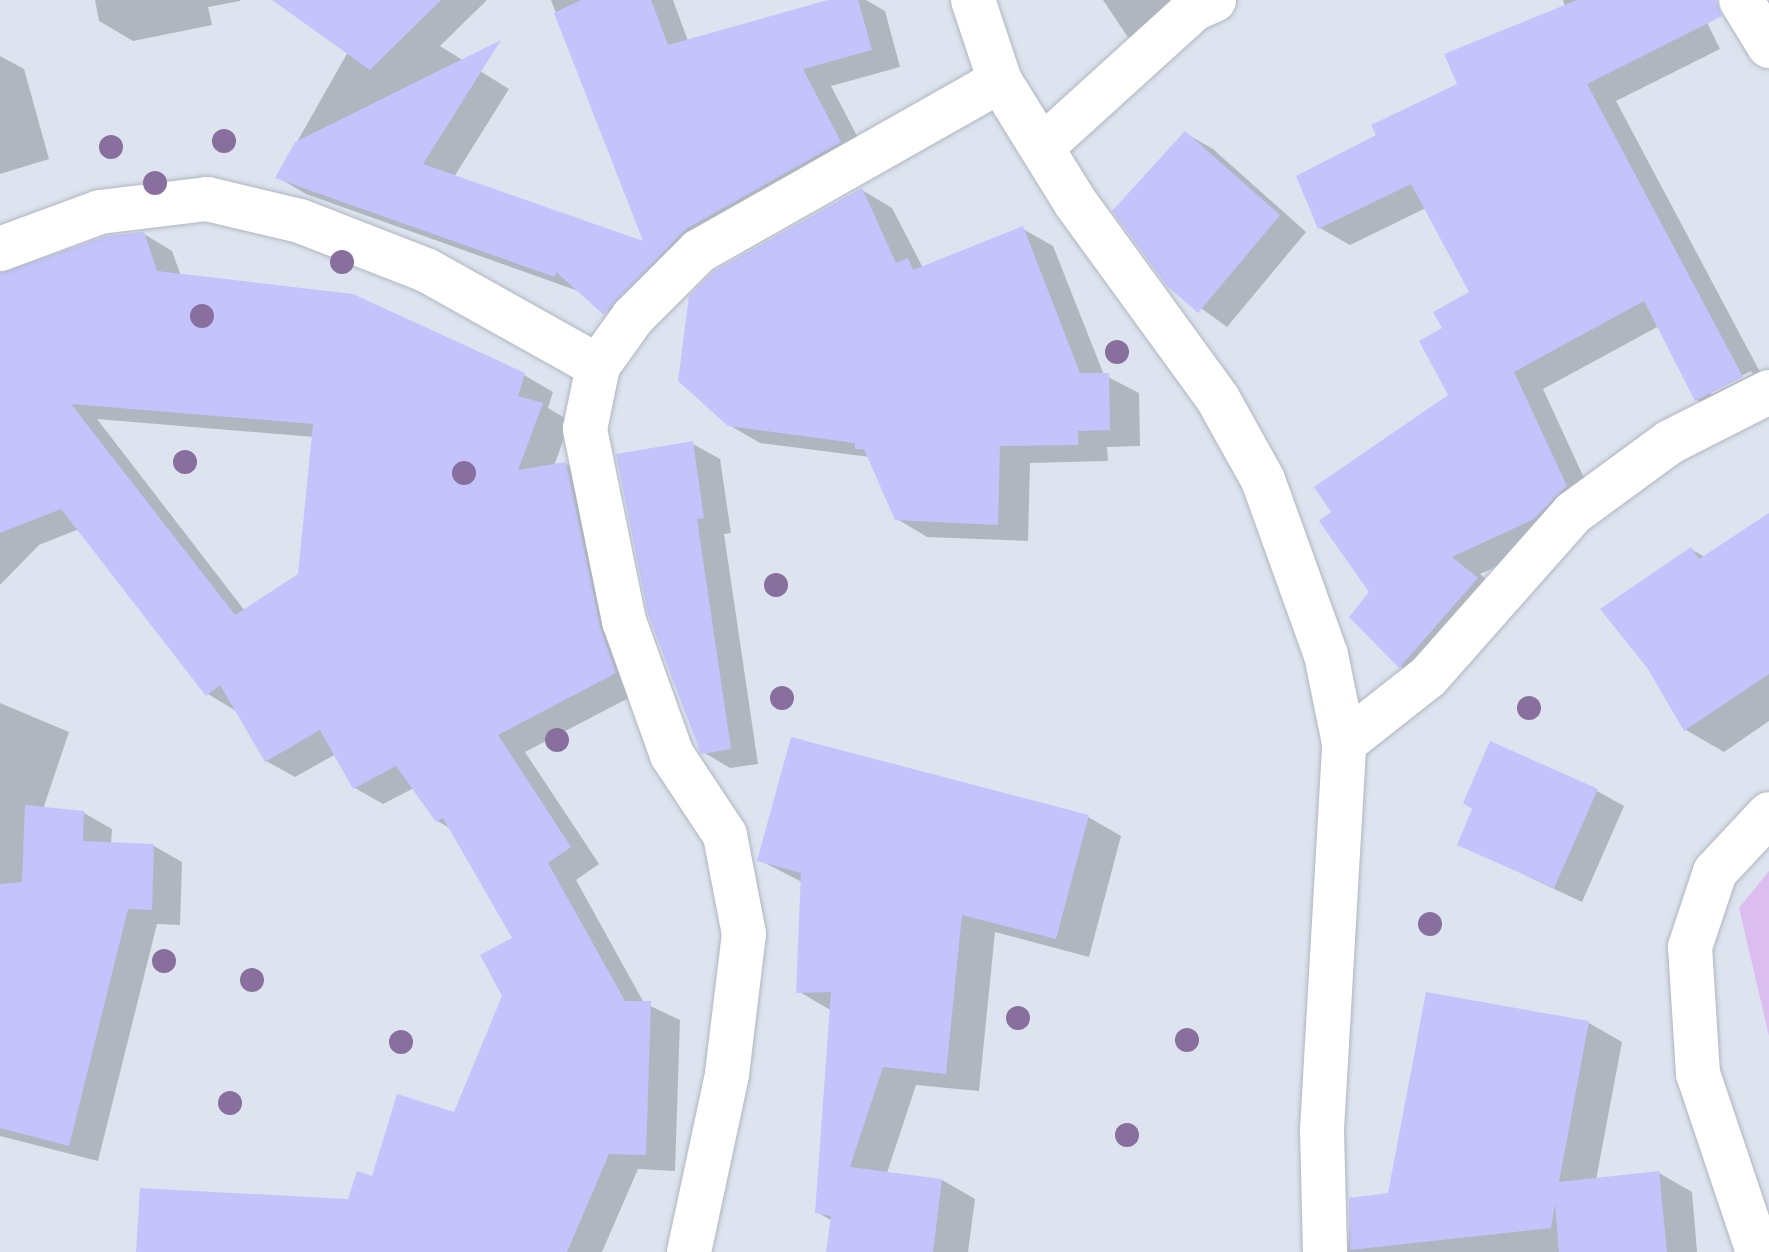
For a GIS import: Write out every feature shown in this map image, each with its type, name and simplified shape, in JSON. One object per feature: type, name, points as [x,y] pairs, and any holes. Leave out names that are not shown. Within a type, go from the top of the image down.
[{"type":"street","points":[[973,0],[1000,81],[1075,202],[1218,399],[1263,480],[1326,655],[1344,743],[1322,1130],[1325,1252]]},
{"type":"street","points":[[1042,147],[1194,9],[1214,0]]},
{"type":"street","points":[[1741,0],[1769,46]]},
{"type":"street","points":[[689,1252],[727,1074],[744,934],[725,835],[672,755],[624,621],[585,429],[598,366],[633,317],[699,251],[1000,81]]},
{"type":"street","points":[[0,249],[100,212],[207,199],[300,221],[426,270],[598,366]]},
{"type":"street","points":[[1344,743],[1428,677],[1573,513],[1670,442],[1769,392]]},
{"type":"street","points":[[1758,1252],[1698,1074],[1690,947],[1715,872],[1769,814]]},
{"type":"shaded area","points":[[1769,871],[1769,1036],[1739,908]]},
{"type":"building","points":[[272,0],[441,0],[370,70]]},
{"type":"building","points":[[581,0],[651,0],[668,45],[828,0],[858,0],[872,50],[803,69],[841,142],[686,229],[604,315],[556,272],[555,277],[275,178],[295,142],[501,40],[423,164],[643,241],[554,13]]},
{"type":"building","points":[[1577,0],[1716,0],[1722,16],[1587,84],[1743,377],[1695,401],[1644,301],[1514,372],[1567,486],[1534,519],[1452,557],[1478,578],[1399,668],[1349,617],[1369,592],[1319,521],[1331,512],[1314,487],[1448,395],[1419,341],[1442,328],[1433,312],[1469,292],[1411,184],[1318,229],[1296,176],[1376,135],[1371,125],[1457,84],[1444,54]]},
{"type":"building","points":[[1185,131],[1280,215],[1198,313],[1167,286],[1112,211]]},
{"type":"building","points":[[862,188],[896,263],[908,258],[913,270],[1023,226],[1080,373],[1109,373],[1110,430],[1078,431],[1078,445],[1000,446],[998,525],[895,520],[864,449],[855,449],[855,443],[728,426],[678,381],[689,296],[714,271]]},
{"type":"building","points":[[144,232],[157,271],[353,294],[525,373],[518,396],[543,403],[518,470],[566,462],[600,626],[616,673],[498,735],[571,847],[548,863],[625,1001],[651,1001],[646,1155],[609,1154],[567,1252],[136,1252],[140,1188],[348,1199],[357,1171],[372,1176],[397,1094],[454,1112],[502,996],[480,955],[512,938],[443,818],[436,822],[396,766],[353,789],[320,730],[265,762],[220,685],[206,696],[61,509],[0,533],[0,273],[106,236]],"holes":[[[71,404],[313,424],[298,574],[235,615]]]},
{"type":"building","points":[[693,441],[704,518],[697,519],[731,749],[701,754],[648,614],[616,454]]},
{"type":"building","points":[[1769,513],[1769,674],[1684,731],[1648,669],[1600,609],[1691,547],[1699,559]]},
{"type":"building","points":[[791,737],[1089,815],[1056,939],[962,915],[946,1074],[883,1067],[850,1167],[942,1179],[933,1252],[826,1252],[831,1216],[815,1213],[831,992],[796,993],[801,873],[757,861]]},
{"type":"building","points":[[1490,741],[1598,789],[1554,888],[1457,845],[1472,809],[1463,803]]},
{"type":"building","points":[[25,805],[84,811],[83,841],[154,844],[152,910],[128,909],[69,1146],[0,1128],[0,884],[22,882]]},
{"type":"building","points":[[1426,992],[1589,1021],[1559,1182],[1659,1171],[1667,1252],[1559,1252],[1555,1204],[1551,1228],[1350,1250],[1349,1198],[1388,1193]]}]
